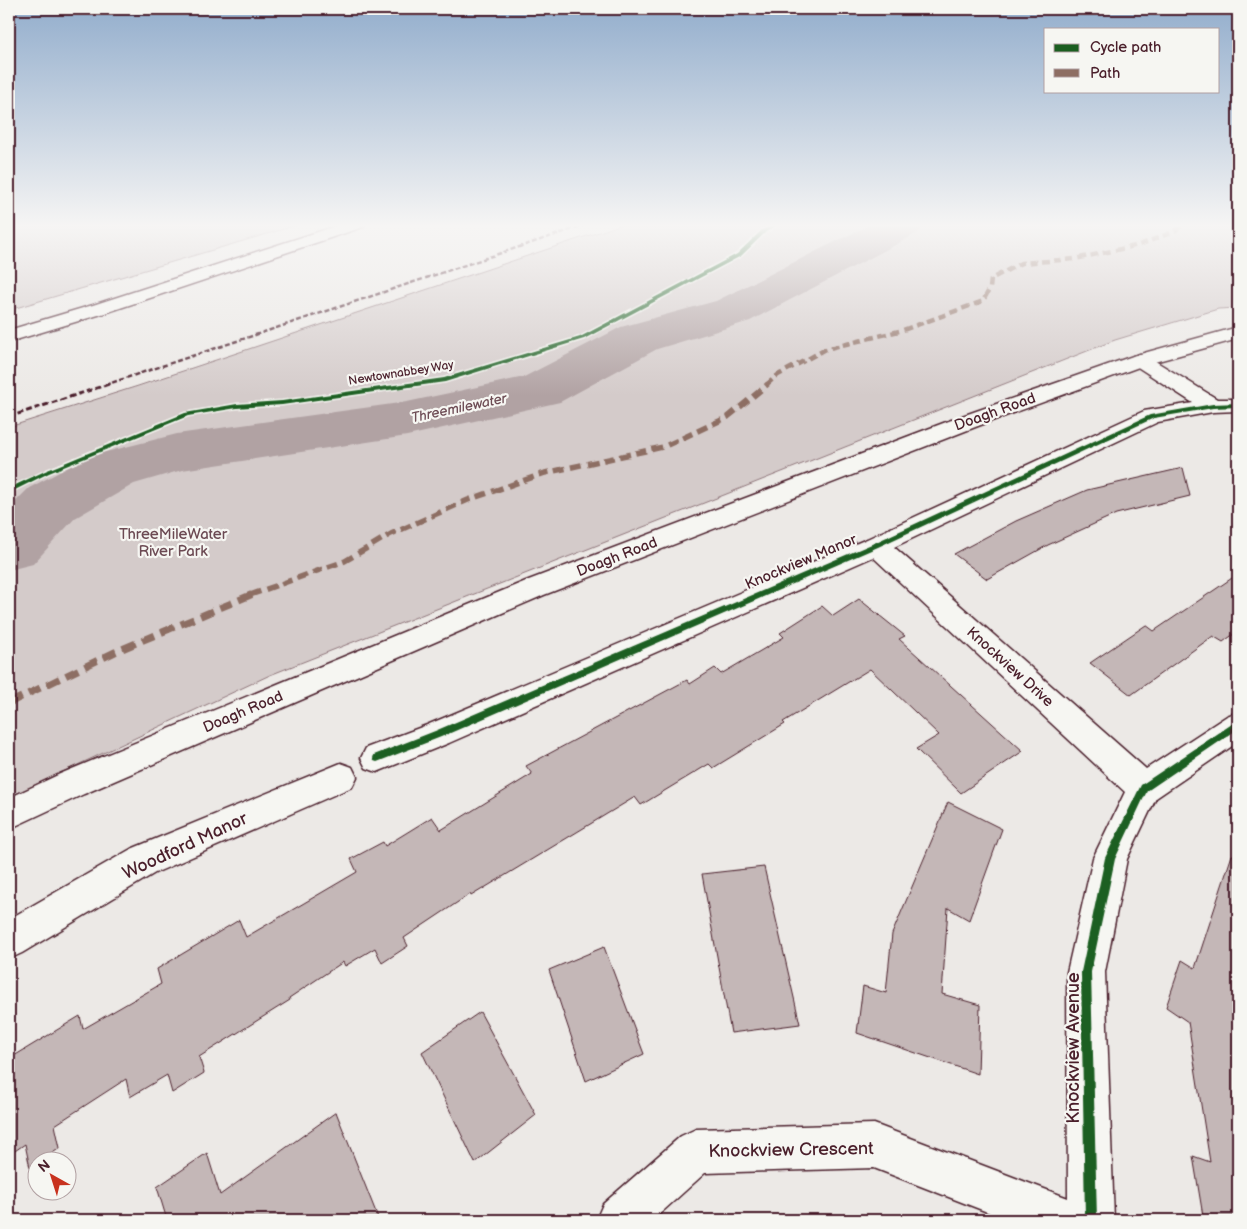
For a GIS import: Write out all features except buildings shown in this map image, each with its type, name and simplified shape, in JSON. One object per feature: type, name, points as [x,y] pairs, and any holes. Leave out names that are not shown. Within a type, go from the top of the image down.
[{"type":"street","points":[[9,336],[183,281]]},
{"type":"street","name":"Doagh Road","points":[[9,814],[72,784],[535,588],[970,421],[1140,360],[1238,333]]},
{"type":"street","points":[[1140,360],[1226,405]]},
{"type":"street","name":"Knockview Manor","points":[[377,758],[438,734],[876,545],[1152,416],[1226,405]]},
{"type":"street","name":"Knockview Drive","points":[[876,545],[1144,788]]},
{"type":"street","points":[[1144,788],[1238,725]]},
{"type":"street","name":"Woodford Manor","points":[[9,940],[143,861],[341,777]]},
{"type":"street","name":"Knockview Avenue","points":[[1091,1220],[1086,972],[1110,858],[1144,788]]},
{"type":"street","name":"Knockview Crescent","points":[[618,1220],[696,1151],[874,1146],[1066,1220]]},
{"type":"green space","points":[[9,281],[106,281],[9,310]]},
{"type":"green space","name":"ThreeMileWater River Park","points":[[451,281],[1238,281],[1238,308],[1218,309],[1115,340],[270,675],[9,797],[9,427]]},
{"type":"waterway","name":"Threemilewater","points":[[9,547],[52,503],[112,470],[177,452],[407,419],[541,390],[639,338],[733,311],[791,281]]},
{"type":"railway","points":[[105,385],[416,281]]},
{"type":"railway","points":[[9,417],[109,384]]},
{"type":"marked path","points":[[9,703],[115,652],[231,602],[345,561],[391,534],[468,500],[545,473],[663,447],[728,417],[778,375],[826,349],[903,330],[983,301],[990,288],[991,281]]},
{"type":"cycle path","name":"Newtownabbey Way","points":[[9,491],[47,472],[187,414],[237,406],[282,403],[445,380],[582,338],[689,281]]},
{"type":"cycle path","points":[[377,758],[438,734],[876,545],[1152,416],[1213,406],[1238,405]]},
{"type":"cycle path","points":[[1091,1220],[1086,972],[1110,858],[1144,788],[1238,725]]}]
